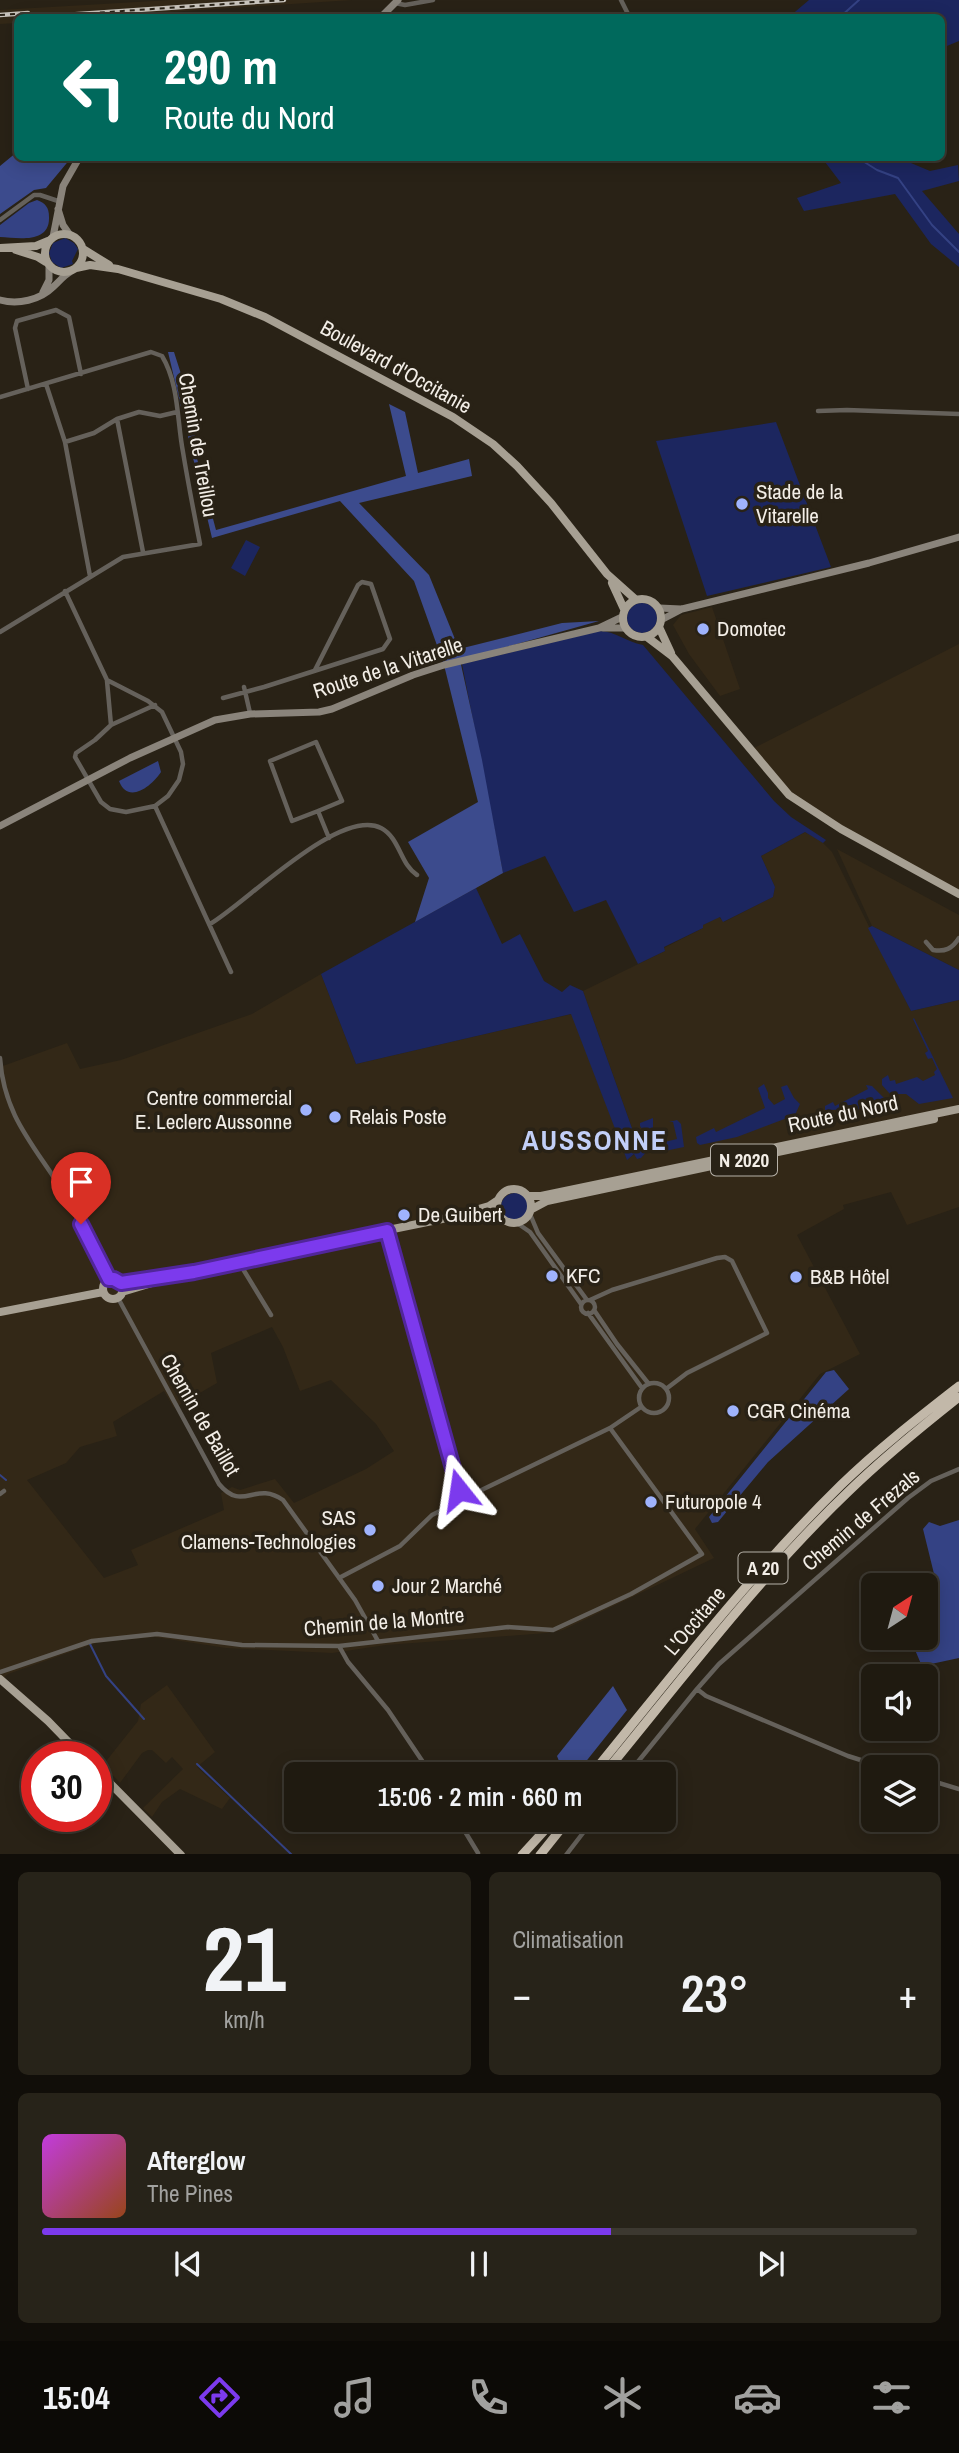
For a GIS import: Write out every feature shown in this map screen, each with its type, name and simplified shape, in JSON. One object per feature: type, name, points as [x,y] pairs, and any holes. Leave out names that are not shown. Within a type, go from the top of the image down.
[{"type":"highway","name":"L'Occitane","points":[[602,1762],[712,1626],[806,1521],[870,1458],[959,1386]]},
{"type":"highway","name":"L'Occitane","points":[[614,1762],[712,1641],[787,1555],[875,1467],[959,1397]]},
{"type":"highway","points":[[522,1854],[543,1832]]},
{"type":"highway","points":[[528,1854],[545,1832]]},
{"type":"highway","points":[[540,1854],[558,1832]]},
{"type":"main road","points":[[0,248],[39,246],[61,234],[70,235],[83,249],[81,262],[73,270],[58,272],[34,255],[13,249]]},
{"type":"main road","points":[[48,264],[44,254],[51,239]]},
{"type":"main road","name":"Boulevard d'Occitanie","points":[[83,249],[118,269]]},
{"type":"main road","name":"Boulevard d'Occitanie","points":[[73,270],[90,265],[118,269],[221,299],[265,317],[453,416],[493,444],[517,466],[551,503],[607,574],[635,599]]},
{"type":"main road","name":"Boulevard d'Occitanie","points":[[607,574],[623,613]]},
{"type":"main road","points":[[672,656],[660,624],[659,608],[651,601],[635,599],[623,613],[625,628],[635,636],[647,637],[672,656],[789,795],[841,829],[959,894]]},
{"type":"main road","points":[[647,637],[660,624]]},
{"type":"main road","name":"Route du Nord","points":[[528,1196],[541,1196],[959,1111]]},
{"type":"main road","name":"Route du Nord","points":[[531,1211],[547,1201],[959,1111]]},
{"type":"main road","points":[[0,1312],[103,1292],[111,1298],[120,1291],[241,1260],[447,1219],[488,1213],[517,1223],[525,1220],[531,1211],[528,1196],[514,1189],[505,1192],[489,1206],[447,1219]]},
{"type":"main road","points":[[498,1200],[497,1209],[500,1216]]},
{"type":"main road","points":[[103,1292],[104,1283],[109,1279],[114,1279],[120,1291]]},
{"type":"main road","points":[[2,1682],[67,1741]]},
{"type":"main road","points":[[112,1785],[181,1854]]},
{"type":"street","points":[[384,14],[397,2],[405,5],[433,0]]},
{"type":"street","points":[[51,239],[65,181],[77,161]]},
{"type":"street","points":[[0,220],[34,195],[58,203]]},
{"type":"street","points":[[58,203],[61,220],[70,235]]},
{"type":"street","points":[[43,293],[49,280],[48,264]]},
{"type":"street","points":[[0,300],[24,302],[50,290],[73,270]]},
{"type":"street","points":[[28,390],[15,328],[17,321],[24,318],[56,310],[69,317],[81,374]]},
{"type":"street","name":"Chemin de Treillou","points":[[0,397],[151,352],[162,356],[167,365],[177,412],[200,544],[143,552]]},
{"type":"street","points":[[46,384],[65,442],[90,576]]},
{"type":"street","points":[[818,411],[959,414]]},
{"type":"street","points":[[65,442],[94,433],[117,419],[139,412],[160,415],[177,412]]},
{"type":"street","points":[[0,632],[123,557],[143,552],[117,419]]},
{"type":"street","points":[[659,608],[682,609],[832,573],[959,537]]},
{"type":"street","points":[[223,698],[245,690],[315,670],[383,649],[390,643],[390,639],[371,584],[362,582],[358,585],[315,670]]},
{"type":"street","points":[[65,591],[107,680],[111,725]]},
{"type":"street","points":[[660,624],[682,609]]},
{"type":"street","name":"Route de la Vitarelle","points":[[599,628],[623,613]]},
{"type":"street","name":"Route de la Vitarelle","points":[[0,826],[174,737],[215,720],[250,714],[319,712],[444,665],[599,628],[625,628]]},
{"type":"street","points":[[107,680],[155,705],[162,712],[181,752],[183,764],[179,780],[168,796],[155,806],[126,812],[110,808],[96,798],[75,757],[76,752],[95,740],[111,725],[155,705]]},
{"type":"street","points":[[245,690],[250,714]]},
{"type":"street","points":[[316,742],[342,802],[318,811],[292,821],[270,761],[316,742]]},
{"type":"street","points":[[155,806],[231,972]]},
{"type":"street","points":[[318,811],[329,838]]},
{"type":"street","points":[[210,924],[295,859],[329,838],[361,826],[378,827],[391,835],[410,870],[417,875]]},
{"type":"street","points":[[926,942],[933,950],[941,952],[948,950],[959,938]]},
{"type":"street","points":[[0,1058],[2,1078],[12,1114],[64,1192],[109,1279]]},
{"type":"street","points":[[531,1211],[538,1233],[589,1300],[592,1310],[642,1388]]},
{"type":"street","points":[[517,1223],[530,1232],[581,1304],[582,1310],[592,1310]]},
{"type":"street","points":[[387,1231],[460,1494]]},
{"type":"street","points":[[581,1304],[606,1293],[721,1257],[732,1261],[767,1333],[687,1373],[666,1389]]},
{"type":"street","points":[[241,1260],[243,1269],[271,1315]]},
{"type":"street","name":"Chemin de Baillot","points":[[120,1291],[219,1484],[235,1497],[265,1492],[274,1493],[283,1500],[340,1578],[378,1641]]},
{"type":"street","points":[[592,1310],[606,1293]]},
{"type":"street","points":[[592,1310],[648,1384]]},
{"type":"street","points":[[658,1383],[666,1389],[669,1399],[664,1410],[652,1414],[641,1407],[638,1400],[642,1388],[658,1383]]},
{"type":"street","points":[[460,1494],[467,1497],[610,1428],[641,1407]]},
{"type":"street","name":"Chemin de la Montre","points":[[0,1672],[92,1640],[157,1634],[243,1645],[339,1646],[508,1627],[553,1630],[631,1594],[702,1554],[610,1428]]},
{"type":"street","name":"Chemin de Frezals","points":[[638,1762],[719,1664],[908,1497],[931,1481],[959,1469]]},
{"type":"street","points":[[456,1503],[460,1494]]},
{"type":"street","points":[[456,1503],[464,1506],[468,1502],[467,1497]]},
{"type":"street","points":[[340,1578],[400,1546],[432,1514],[456,1503]]},
{"type":"street","points":[[339,1646],[348,1662],[388,1710],[423,1762]]},
{"type":"street","points":[[2,1682],[5,1675],[14,1668]]},
{"type":"street","points":[[696,1689],[706,1696],[861,1760]]},
{"type":"street","points":[[938,1783],[959,1789]]},
{"type":"street","points":[[465,1832],[478,1853]]},
{"type":"street","points":[[566,1854],[583,1832]]},
{"type":"shaded area","points":[[171,0],[352,0],[140,14],[14,14],[14,23],[0,24],[0,10]]},
{"type":"shaded area","points":[[809,0],[959,0],[959,41],[945,47],[945,14],[793,14]]},
{"type":"shaded area","points":[[14,154],[14,161],[68,161],[46,188],[34,190],[0,214],[0,166]]},
{"type":"shaded area","points":[[824,161],[906,161],[930,171],[958,165],[959,181],[922,191],[959,234],[959,267],[931,244],[895,194],[804,211],[797,198],[841,183]]},
{"type":"shaded area","points":[[37,200],[44,204],[48,211],[48,226],[44,232],[24,238],[0,237],[0,225]]},
{"type":"shaded area","points":[[65,238],[78,249],[73,264],[61,268],[52,262],[49,253],[53,243]]},
{"type":"shaded area","points":[[168,352],[174,352],[195,418],[195,451],[216,530],[406,476],[389,404],[405,412],[418,473],[469,459],[472,476],[359,503],[429,575],[459,649],[562,623],[599,621],[460,660],[503,873],[415,922],[429,878],[408,842],[478,802],[444,665],[414,581],[340,501],[212,538]]},
{"type":"shaded area","name":"Stade de la Vitarelle","points":[[776,422],[831,567],[707,596],[656,441]]},
{"type":"shaded area","points":[[246,540],[260,547],[245,576],[231,568]]},
{"type":"shaded area","points":[[642,603],[653,607],[657,618],[653,629],[642,633],[631,629],[627,618],[631,607]]},
{"type":"shaded area","points":[[712,607],[740,689],[720,696],[689,654],[673,625],[681,615]]},
{"type":"shaded area","points":[[599,631],[643,645],[774,801],[791,817],[826,840],[823,843],[805,832],[761,856],[775,887],[773,897],[723,922],[720,917],[703,925],[703,928],[664,947],[665,951],[638,964],[606,900],[574,912],[545,856],[503,873],[462,664]]},
{"type":"shaded area","points":[[959,644],[959,894],[789,795],[750,750]]},
{"type":"shaded area","points":[[158,761],[161,772],[152,783],[140,791],[128,792],[123,788],[119,781]]},
{"type":"shaded area","name":"AUSSONNE","points":[[805,832],[820,840],[832,852],[911,1011],[959,1000],[959,1207],[907,1225],[891,1192],[843,1205],[844,1209],[797,1235],[860,1354],[820,1374],[695,1529],[714,1558],[563,1630],[547,1633],[386,1645],[332,1653],[226,1648],[155,1637],[99,1642],[8,1674],[0,1681],[0,1067],[67,1043],[80,1069],[121,1060],[252,1014],[321,974],[356,1064],[572,1014],[627,1159],[635,1154],[639,1159],[642,1156],[583,991],[665,951],[664,948],[719,917],[724,922],[773,897],[775,887],[761,856]],"holes":[[[272,1327],[300,1391],[331,1380],[376,1424],[394,1451],[366,1469],[294,1503],[275,1479],[240,1490],[232,1487],[221,1493],[224,1510],[131,1550],[138,1565],[104,1578],[27,1480],[66,1463],[80,1447],[117,1436],[113,1422],[164,1391],[174,1408],[217,1383],[211,1353]]]},
{"type":"shaded area","points":[[837,849],[959,915],[959,970],[872,926]]},
{"type":"shaded area","points":[[476,888],[502,944],[520,934],[544,981],[562,992],[570,985],[583,991],[633,1131],[649,1149],[641,1158],[637,1159],[634,1154],[627,1160],[571,1014],[356,1064],[321,974]]},
{"type":"shaded area","points":[[872,926],[959,970],[959,1000],[911,1011],[868,928]]},
{"type":"shaded area","points":[[914,1018],[953,1098],[919,1104],[906,1094],[890,1094],[882,1085],[882,1079],[888,1075],[890,1081],[895,1080],[896,1084],[917,1077],[923,1081],[935,1075],[937,1069],[932,1058],[928,1059],[925,1053],[928,1051]]},
{"type":"shaded area","points":[[764,1084],[768,1098],[774,1105],[785,1099],[781,1087],[787,1085],[800,1104],[795,1115],[737,1137],[700,1145],[697,1143],[696,1137],[714,1128],[716,1132],[765,1108],[758,1088]]},
{"type":"shaded area","points":[[866,1085],[872,1086],[884,1098],[882,1105],[873,1109],[825,1110],[825,1106],[833,1102],[835,1106],[868,1089]]},
{"type":"shaded area","points":[[653,1118],[653,1129],[649,1130],[650,1137],[654,1136],[656,1144],[677,1139],[673,1122],[669,1122],[677,1120],[681,1124],[684,1147],[660,1152],[657,1150],[640,1126],[640,1123]]},
{"type":"shaded area","points":[[515,1193],[525,1197],[529,1207],[525,1217],[515,1221],[505,1217],[501,1207],[505,1197]]},
{"type":"shaded area","points":[[834,1370],[849,1389],[768,1462],[718,1522],[712,1523],[709,1517],[826,1372]]},
{"type":"shaded area","points":[[959,1520],[959,1658],[921,1664],[915,1650],[938,1650],[938,1573],[934,1573],[923,1529],[929,1522],[940,1526]]},
{"type":"shaded area","points":[[167,1685],[215,1752],[197,1767],[230,1798],[222,1809],[180,1789],[162,1802],[152,1817],[143,1808],[183,1769],[172,1757],[166,1763],[152,1750],[142,1753],[120,1783],[112,1775],[112,1754],[138,1721],[141,1704]]},
{"type":"shaded area","points":[[613,1686],[627,1710],[586,1762],[559,1762],[557,1756]]},
{"type":"waterway","points":[[843,14],[859,0]]},
{"type":"waterway","points":[[863,161],[898,178],[932,225],[959,252]]},
{"type":"waterway","points":[[0,1475],[6,1480]]},
{"type":"waterway","points":[[90,1644],[106,1676],[144,1719]]},
{"type":"waterway","points":[[197,1764],[291,1854]]},
{"type":"railway","points":[[79,14],[284,0]]},
{"type":"railway","points":[[0,15],[28,13]]},
{"type":"place","name":"Stade de la Vitarelle","points":[[742,504]]},
{"type":"place","name":"Domotec","points":[[703,629]]},
{"type":"place","name":"Centre commercial E. Leclerc Aussonne","points":[[306,1110]]},
{"type":"place","name":"Relais Poste","points":[[335,1117]]},
{"type":"place","name":"De Guibert","points":[[404,1215]]},
{"type":"place","name":"KFC","points":[[552,1276]]},
{"type":"place","name":"B&B Hôtel","points":[[796,1277]]},
{"type":"place","name":"CGR Cinéma","points":[[733,1411]]},
{"type":"place","name":"Futuropole 4","points":[[651,1502]]},
{"type":"place","name":"SAS Clamens-Technologies","points":[[370,1530]]},
{"type":"place","name":"Jour 2 Marché","points":[[378,1586]]},
{"type":"district","name":"AUSSONNE","points":[[595,1140]]},
{"type":"route","points":[[81,1224],[109,1279],[117,1279],[121,1283],[194,1272],[387,1231],[459,1490]]}]
